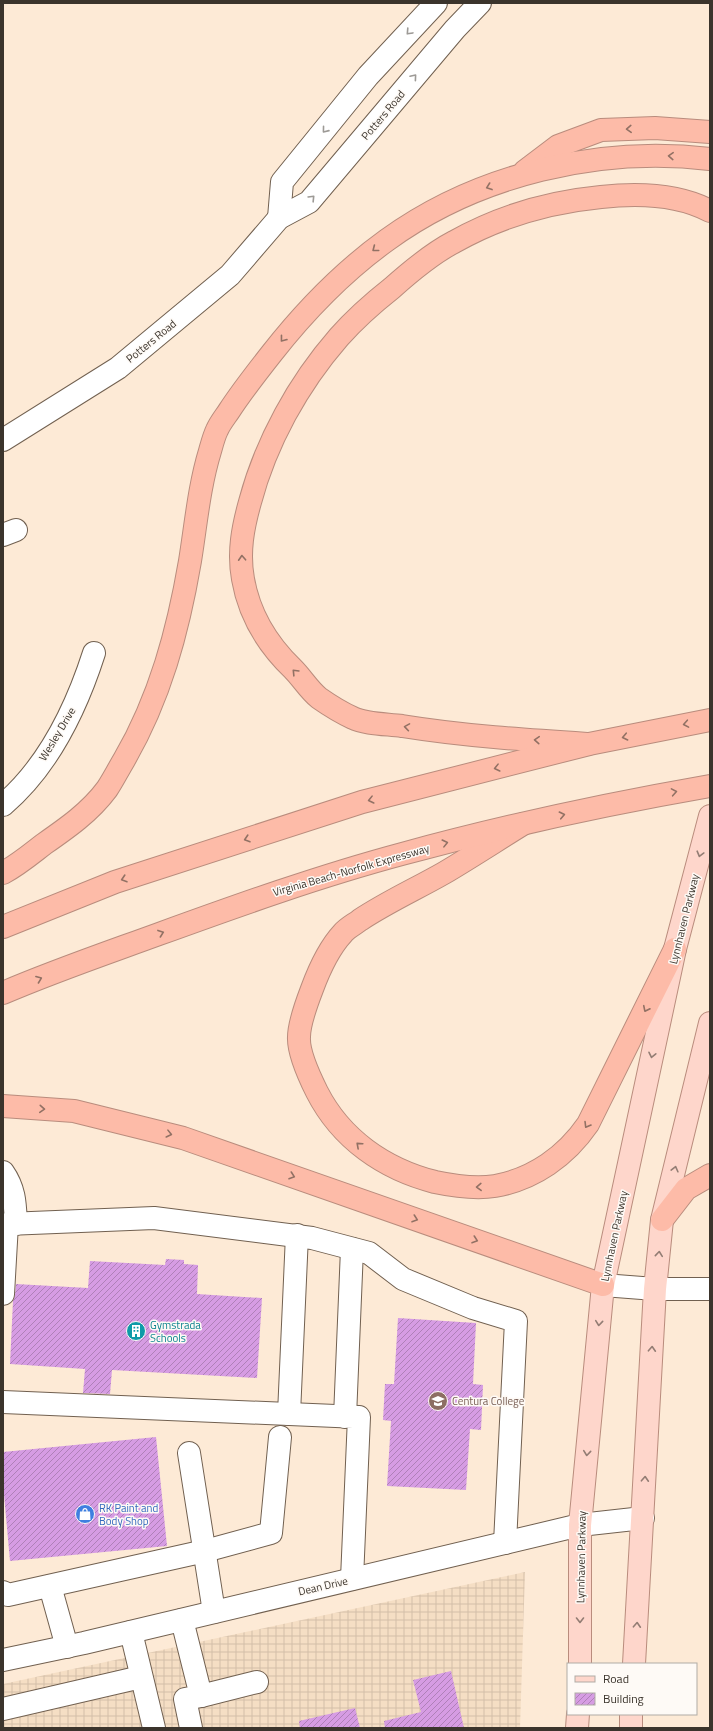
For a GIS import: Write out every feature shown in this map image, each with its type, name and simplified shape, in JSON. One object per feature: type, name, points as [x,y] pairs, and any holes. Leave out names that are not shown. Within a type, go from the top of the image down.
[{"type":"highway","points":[[520,176],[558,146],[601,130],[655,128],[710,132]]},
{"type":"highway","points":[[3,873],[79,819],[107,790],[137,738],[155,699],[176,632],[205,465],[217,429],[243,389],[288,333],[329,290],[389,238],[430,213],[465,196],[520,176],[567,164],[615,157],[663,156],[710,160]]},
{"type":"highway","points":[[590,744],[447,733],[355,719],[318,697],[280,657],[264,634],[251,610],[243,578],[241,550],[243,528],[254,487],[270,444],[291,404],[311,373],[339,337],[359,316],[418,266],[452,242],[490,223],[529,209],[570,200],[612,196],[656,196],[676,199],[710,210]]},
{"type":"highway","points":[[3,927],[115,882],[362,802],[590,744],[710,720]]},
{"type":"highway","name":"Virginia Beach-Norfolk Expressway","points":[[3,993],[134,943],[267,895],[401,854],[523,824],[639,799],[710,786]]},
{"type":"highway","points":[[523,824],[444,873],[376,909],[343,932],[326,956],[307,1003],[299,1038],[301,1049],[310,1077],[323,1104],[341,1128],[363,1148],[388,1164],[415,1177],[448,1185],[475,1187],[495,1186],[520,1179],[544,1168],[561,1156],[579,1137],[588,1124],[675,948]]},
{"type":"highway","points":[[3,1106],[74,1111],[183,1138],[603,1284]]},
{"type":"highway","points":[[662,1220],[686,1189],[710,1175]]},
{"type":"main road","name":"Lynnhaven Parkway","points":[[580,1663],[580,1525],[603,1284],[675,948],[710,816]]},
{"type":"main road","points":[[634,1663],[655,1289],[662,1220],[710,1023]]},
{"type":"main road","points":[[577,1728],[578,1715]]},
{"type":"main road","points":[[631,1728],[632,1715]]},
{"type":"street","points":[[280,218],[282,182],[368,76],[436,3]]},
{"type":"street","name":"Potters Road","points":[[3,440],[118,368],[230,276],[280,218],[310,202],[455,29],[480,3]]},
{"type":"street","name":"Wesley Drive","points":[[3,805],[30,778],[53,746],[69,719],[94,653]]},
{"type":"street","points":[[3,1172],[10,1182],[14,1197],[16,1224]]},
{"type":"street","points":[[3,1294],[7,1224],[154,1218],[297,1235],[352,1249],[369,1254],[403,1279],[473,1308],[516,1321],[504,1543]]},
{"type":"street","points":[[289,1414],[297,1235]]},
{"type":"street","points":[[345,1416],[352,1249]]},
{"type":"street","points":[[603,1284],[655,1289],[710,1289]]},
{"type":"street","points":[[3,1402],[359,1417],[352,1579]]},
{"type":"street","points":[[3,1592],[8,1595],[50,1586],[205,1551],[271,1533],[280,1437]]},
{"type":"street","points":[[189,1453],[214,1612]]},
{"type":"street","name":"Dean Drive","points":[[3,1660],[67,1647],[580,1525],[643,1518]]},
{"type":"street","points":[[50,1586],[67,1647]]},
{"type":"street","points":[[182,1620],[201,1696]]},
{"type":"street","points":[[131,1632],[154,1728]]},
{"type":"street","points":[[3,1709],[141,1677]]},
{"type":"street","points":[[191,1728],[184,1699],[257,1682]]},
{"type":"shaded area","points":[[525,1572],[520,1728],[3,1728],[3,1684]]},
{"type":"building","name":"Gymstrada Schools","points":[[166,1259],[184,1260],[184,1264],[198,1265],[197,1294],[262,1298],[257,1378],[112,1370],[110,1394],[83,1393],[85,1369],[10,1364],[13,1301],[16,1284],[88,1288],[90,1261],[165,1265]]},
{"type":"building","points":[[398,1318],[476,1323],[473,1384],[483,1385],[481,1430],[470,1429],[466,1490],[387,1486],[391,1421],[383,1420],[385,1384],[394,1384]]},
{"type":"building","name":"RK Paint and Body Shop","points":[[156,1437],[167,1546],[10,1561],[3,1483],[3,1452]]},
{"type":"building","points":[[451,1671],[464,1728],[385,1728],[384,1721],[421,1712],[413,1680]]},
{"type":"building","points":[[355,1708],[360,1728],[300,1728],[299,1721]]},
{"type":"place","name":"Gymstrada Schools","points":[[136,1331]]},
{"type":"place","name":"Centura College","points":[[438,1401]]},
{"type":"place","name":"RK Paint and Body Shop","points":[[85,1514]]}]
